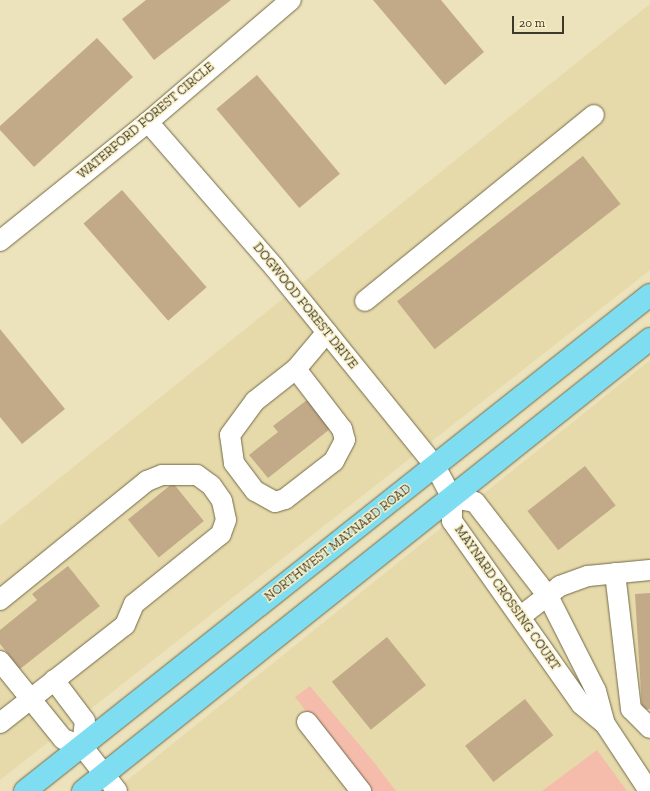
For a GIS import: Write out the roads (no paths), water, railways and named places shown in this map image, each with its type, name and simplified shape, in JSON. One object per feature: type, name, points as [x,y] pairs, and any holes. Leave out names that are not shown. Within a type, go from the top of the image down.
[{"type":"main road","name":"NORTHWEST MAYNARD ROAD","points":[[25,791],[650,295]]},
{"type":"main road","points":[[83,791],[110,783],[452,498],[650,339]]},
{"type":"street","name":"WATERFORD FOREST CIRCLE","points":[[0,241],[148,122],[291,0]]},
{"type":"street","points":[[365,302],[594,115]]},
{"type":"street","name":"DOGWOOD FOREST DRIVE","points":[[148,122],[327,332],[435,466],[452,498]]},
{"type":"street","points":[[296,369],[342,429],[345,440],[334,461],[285,499],[275,502],[255,491],[234,463],[230,435],[238,420],[255,401],[296,369],[327,332]]},
{"type":"street","points":[[0,600],[147,482],[162,475],[197,476],[211,485],[222,501],[226,520],[221,534],[134,604],[125,625],[0,723]]},
{"type":"street","name":"MAYNARD CROSSING COURT","points":[[605,724],[596,691],[548,596],[476,502],[452,498],[452,521],[521,616],[581,704],[605,724],[649,791]]},
{"type":"street","points":[[521,616],[560,586],[588,576],[650,570]]},
{"type":"street","points":[[615,573],[631,709],[650,728]]},
{"type":"street","points":[[0,661],[63,739],[82,746],[110,783]]},
{"type":"street","points":[[54,680],[85,721],[82,746]]},
{"type":"street","points":[[307,722],[361,791]]}]
